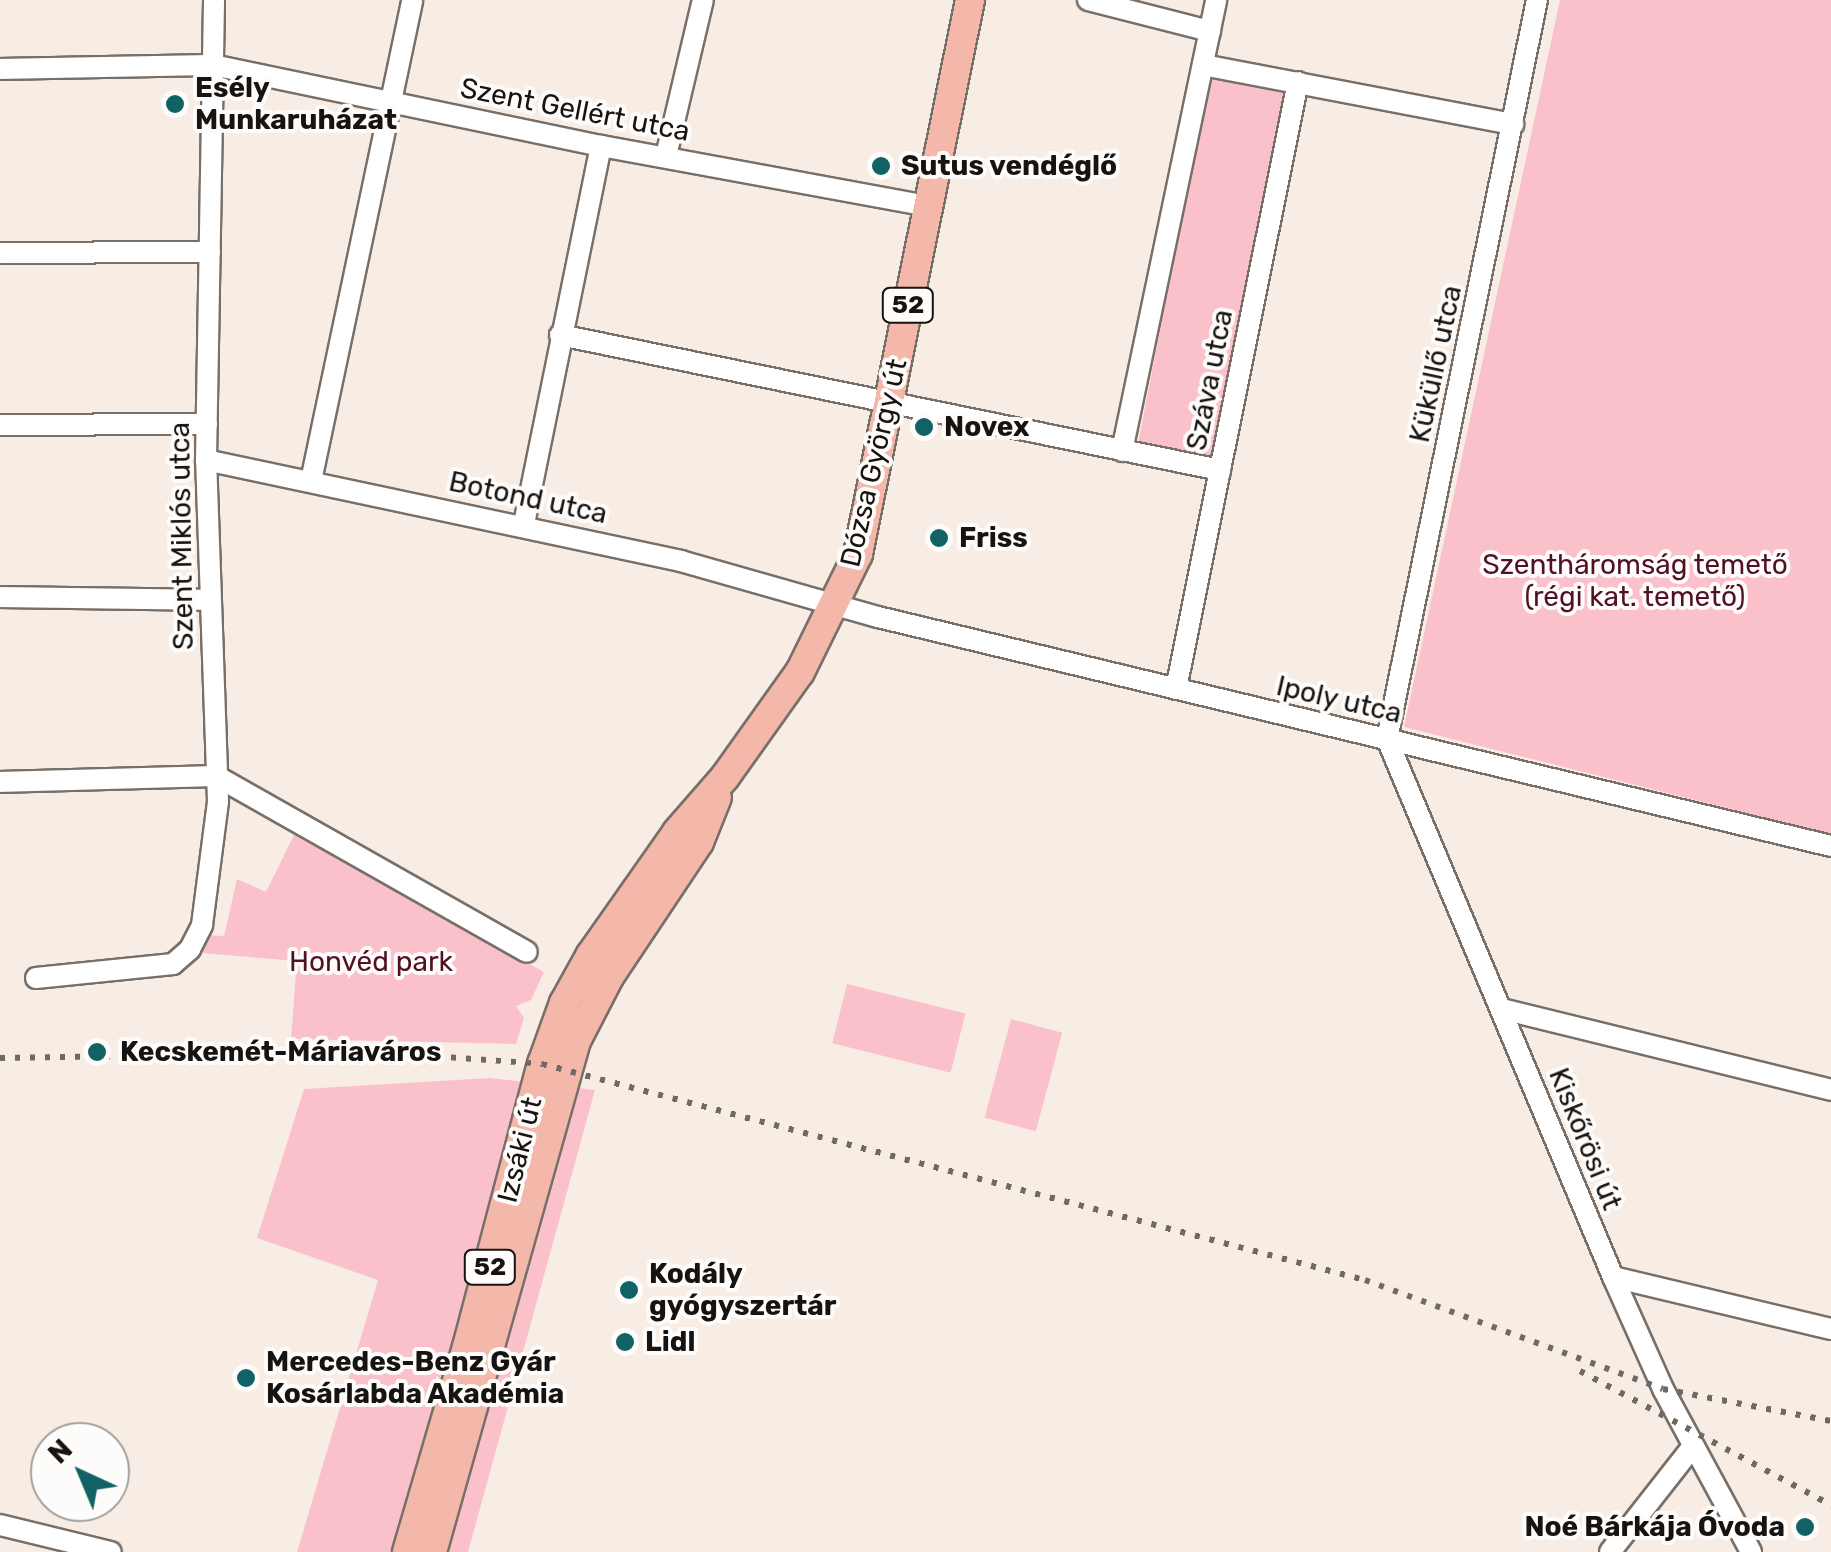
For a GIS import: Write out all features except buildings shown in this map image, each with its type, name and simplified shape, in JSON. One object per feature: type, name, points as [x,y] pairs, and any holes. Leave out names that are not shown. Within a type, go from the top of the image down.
[{"type":"main road","name":"Dózsa György út","points":[[586,990],[678,832],[725,777],[800,672],[858,554],[970,0]]},
{"type":"main road","name":"Izsáki út","points":[[407,1552],[472,1329],[542,1064],[586,990]]},
{"type":"main road","name":"Izsáki út","points":[[432,1552],[436,1526],[542,1177],[586,990]]},
{"type":"street","name":"Szent Miklós utca","points":[[36,978],[173,964],[190,949],[202,924],[216,830],[206,460],[214,0]]},
{"type":"street","points":[[311,481],[412,0]]},
{"type":"street","points":[[666,156],[703,0]]},
{"type":"street","points":[[1088,0],[1210,31]]},
{"type":"street","points":[[1122,451],[1216,0]]},
{"type":"street","name":"Küküllő utca","points":[[1387,739],[1537,0]]},
{"type":"street","name":"Szent Gellért utca","points":[[0,69],[213,65],[601,146],[928,206]]},
{"type":"street","points":[[1202,65],[1513,124]]},
{"type":"street","name":"Száva utca","points":[[1176,689],[1298,82]]},
{"type":"street","points":[[524,524],[601,146]]},
{"type":"street","points":[[0,253],[210,252]]},
{"type":"street","points":[[560,334],[1220,470]]},
{"type":"street","points":[[0,425],[207,424]]},
{"type":"street","name":"Botond utca","points":[[206,460],[682,560],[835,606]]},
{"type":"street","points":[[0,597],[208,600]]},
{"type":"street","name":"Ipoly utca","points":[[835,606],[1831,846]]},
{"type":"street","name":"Kiskőrösi út","points":[[1387,739],[1612,1277],[1693,1446],[1752,1552]]},
{"type":"street","points":[[0,782],[216,776],[527,952]]},
{"type":"street","points":[[1502,1009],[1831,1090]]},
{"type":"street","points":[[1612,1277],[1831,1329]]},
{"type":"street","points":[[1610,1552],[1693,1446]]},
{"type":"street","points":[[0,1525],[111,1552]]},
{"type":"green space","name":"Szentháromság temető (régi kat. temető)","points":[[1560,0],[1831,0],[1831,834],[1404,727]]},
{"type":"green space","points":[[1210,73],[1287,88],[1215,457],[1138,442]]},
{"type":"green space","name":"Honvéd park","points":[[294,835],[544,972],[531,1000],[516,1006],[524,1018],[516,1044],[291,1039],[297,961],[201,953],[206,935],[224,936],[237,879],[266,892]]},
{"type":"green space","points":[[847,984],[965,1014],[951,1073],[832,1043]]},
{"type":"green space","points":[[1011,1019],[1062,1033],[1036,1131],[985,1118]]},
{"type":"green space","points":[[490,1078],[595,1090],[468,1552],[297,1552],[378,1280],[257,1238],[304,1089]]},
{"type":"railway","points":[[0,1058],[376,1052],[542,1064],[1365,1280],[1663,1389],[1831,1421]]},
{"type":"railway","points":[[1580,1371],[1831,1505]]},
{"type":"place","name":"Esély Munkaruházat","points":[[175,104]]},
{"type":"place","name":"Sutus vendéglő","points":[[881,166]]},
{"type":"place","name":"Novex","points":[[924,427]]},
{"type":"place","name":"Friss","points":[[939,538]]},
{"type":"place","name":"Kecskemét-Máriaváros","points":[[97,1052]]},
{"type":"place","name":"Kodály gyógyszertár","points":[[629,1290]]},
{"type":"place","name":"Lidl","points":[[625,1342]]},
{"type":"place","name":"Mercedes-Benz Gyár Kosárlabda Akadémia","points":[[246,1378]]},
{"type":"place","name":"Noé Bárkája Óvoda","points":[[1805,1527]]}]
